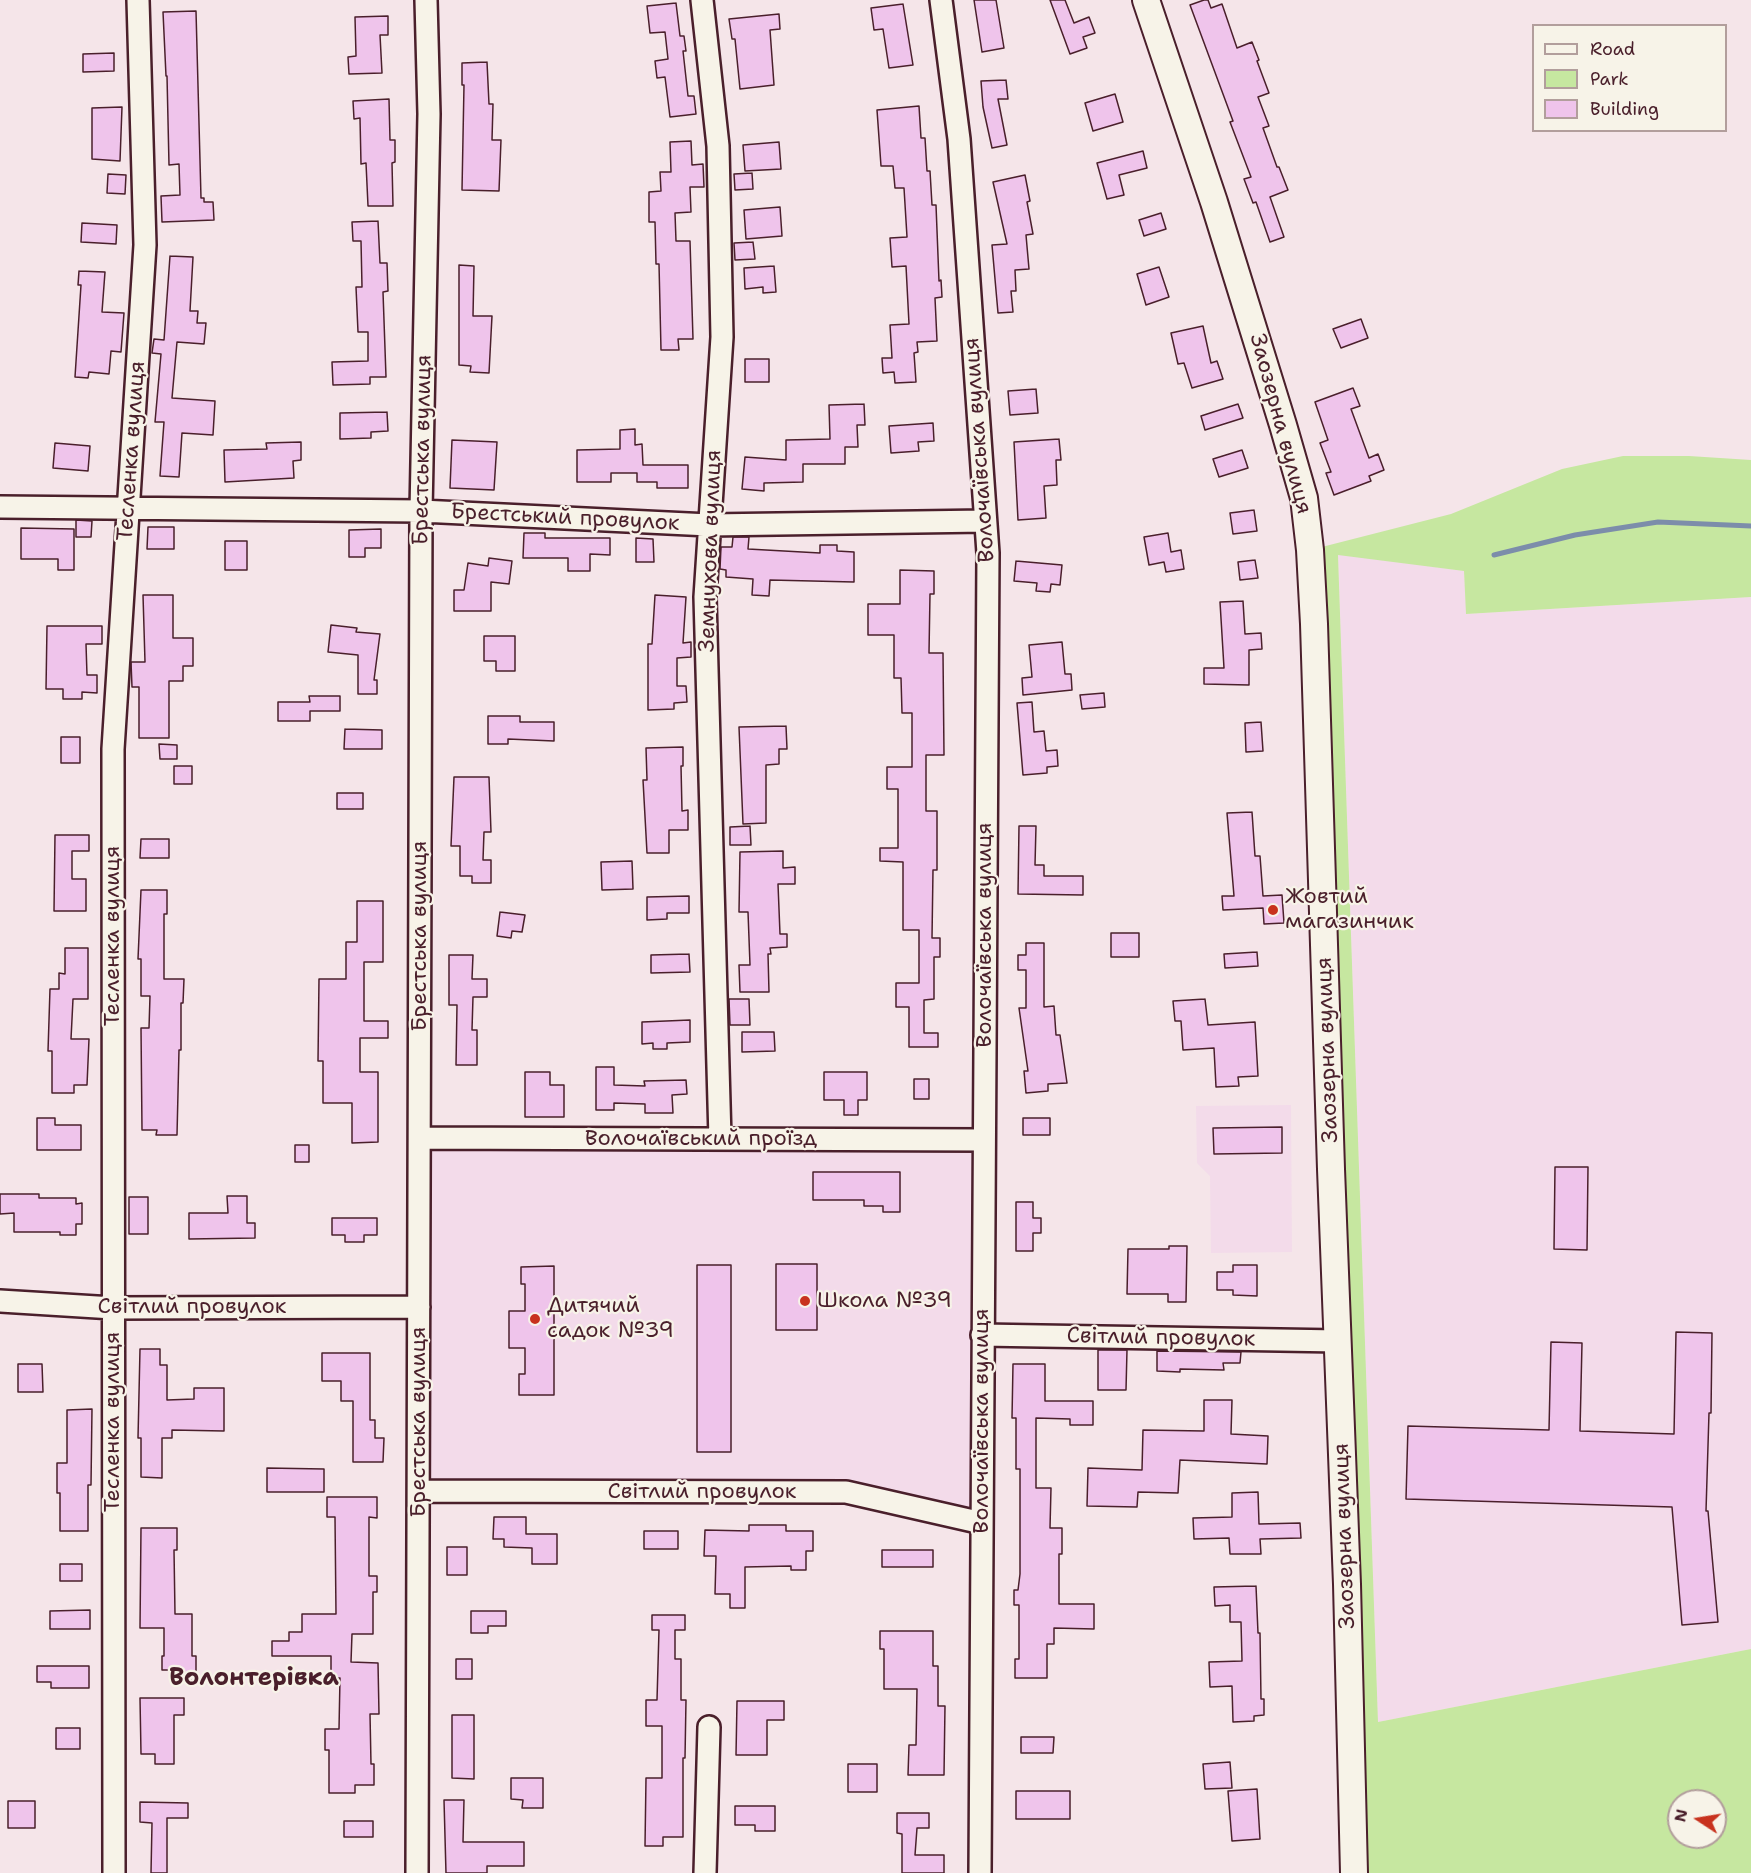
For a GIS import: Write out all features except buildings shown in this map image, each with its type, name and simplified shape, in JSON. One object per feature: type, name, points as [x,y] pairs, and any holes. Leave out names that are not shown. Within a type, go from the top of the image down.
[{"type":"street","name":"Тесленка вулиця","points":[[114,1873],[113,749],[145,245],[138,0]]},
{"type":"street","name":"Брестська вулиця","points":[[417,1873],[422,511],[429,114],[426,0]]},
{"type":"street","name":"Земнухова вулиця","points":[[702,0],[718,146],[722,337],[705,597],[720,1139]]},
{"type":"street","name":"Волочаївська вулиця","points":[[941,0],[959,139],[988,553],[980,1873]]},
{"type":"street","name":"Заозерна вулиця","points":[[1146,0],[1214,202],[1304,498],[1310,550],[1339,1341],[1354,1873]]},
{"type":"street","name":"Брестський провулок","points":[[0,507],[422,511],[709,525],[986,521]]},
{"type":"street","name":"Волочаївський проїзд","points":[[420,1138],[983,1140]]},
{"type":"street","name":"Світлий провулок","points":[[0,1301],[113,1308],[419,1307]]},
{"type":"street","name":"Світлий провулок","points":[[982,1335],[1339,1341]]},
{"type":"street","name":"Світлий провулок","points":[[419,1491],[846,1492],[982,1524]]},
{"type":"street","points":[[705,1873],[709,1727]]},
{"type":"shaded area","points":[[1338,554],[1464,571],[1467,614],[1751,597],[1751,1649],[1378,1722]]},
{"type":"shaded area","points":[[1291,1105],[1292,1252],[1211,1253],[1210,1176],[1197,1163],[1196,1106]]},
{"type":"shaded area","name":"Школа №39","points":[[432,1150],[971,1153],[970,1508],[847,1480],[431,1479]]},
{"type":"green space","points":[[1623,456],[1689,456],[1751,460],[1751,597],[1466,614],[1464,571],[1338,555],[1378,1722],[1751,1649],[1751,1873],[1354,1873],[1310,550],[1451,514],[1562,469]]},
{"type":"waterway","points":[[1494,555],[1575,535],[1658,522],[1751,526]]},
{"type":"place","name":"Жовтий магазинчик","points":[[1273,910]]},
{"type":"place","name":"Школа №39","points":[[805,1301]]},
{"type":"place","name":"Дитячий садок №39","points":[[535,1319]]},
{"type":"district","name":"Волонтерівка","points":[[254,1679]]}]
